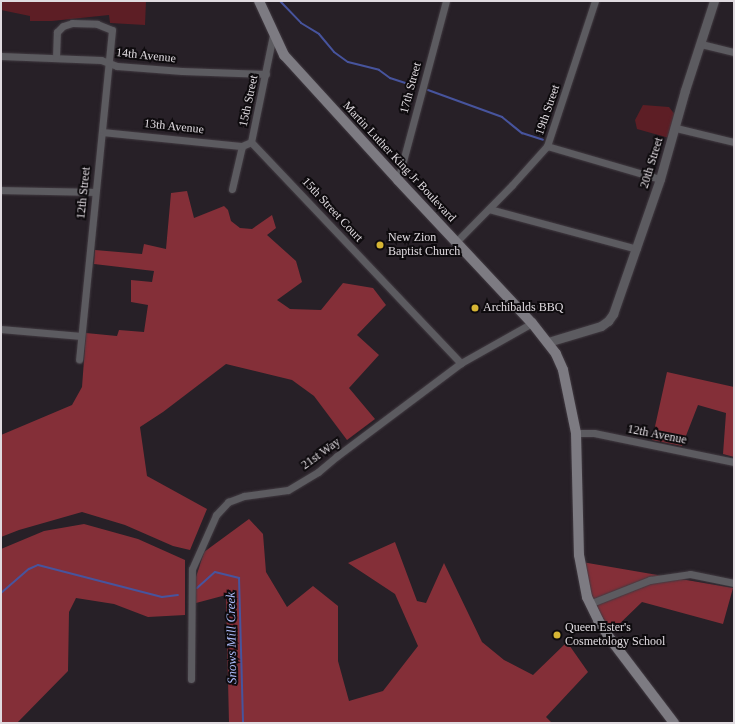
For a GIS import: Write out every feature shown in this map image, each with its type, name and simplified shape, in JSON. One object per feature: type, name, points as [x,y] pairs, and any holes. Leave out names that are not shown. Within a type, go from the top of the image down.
[{"type":"main road","name":"Martin Luther King Jr Boulevard","points":[[259,1],[273,35],[284,55],[398,180],[532,323],[556,354],[562,370],[576,432],[579,555],[589,604],[611,640],[674,723]]},
{"type":"street","name":"17th Street","points":[[398,180],[446,1]]},
{"type":"street","name":"19th Street","points":[[456,242],[489,209],[547,146],[595,1]]},
{"type":"street","name":"20th Street","points":[[548,342],[601,326],[614,314],[660,180],[676,128],[685,90],[714,1]]},
{"type":"street","name":"12th Street","points":[[56,58],[57,32],[63,26],[72,24],[97,24],[112,30],[103,132],[95,192],[80,336],[79,359]]},
{"type":"street","name":"15th Street","points":[[242,146],[251,142],[273,35]]},
{"type":"street","points":[[701,44],[734,52]]},
{"type":"street","name":"14th Avenue","points":[[1,56],[100,60],[117,66],[182,71],[266,74]]},
{"type":"street","points":[[676,128],[734,142]]},
{"type":"street","name":"13th Avenue","points":[[103,132],[242,146]]},
{"type":"street","name":"15th Street Court","points":[[251,142],[461,364]]},
{"type":"street","points":[[232,189],[242,146]]},
{"type":"street","points":[[547,146],[660,180]]},
{"type":"street","points":[[1,190],[95,192]]},
{"type":"street","points":[[489,209],[637,249]]},
{"type":"street","name":"21st Way","points":[[191,679],[192,569],[216,515],[228,502],[244,496],[288,490],[318,472],[337,456],[461,364],[532,323]]},
{"type":"street","points":[[1,329],[80,336]]},
{"type":"street","name":"12th Avenue","points":[[576,432],[594,433],[734,462]]},
{"type":"street","points":[[589,604],[650,580],[690,574],[734,583]]},
{"type":"shaded area","points":[[1,1],[146,1],[145,25],[110,23],[109,15],[52,21],[30,21],[30,16],[1,10]]},
{"type":"shaded area","points":[[643,105],[669,107],[676,116],[669,138],[637,129],[635,120]]},
{"type":"shaded area","points":[[187,191],[194,218],[224,206],[228,210],[231,221],[240,228],[252,229],[272,215],[276,228],[267,235],[296,261],[302,282],[277,300],[290,309],[321,310],[343,283],[373,288],[386,305],[357,335],[379,355],[349,388],[375,419],[347,440],[314,396],[292,380],[226,364],[163,412],[140,427],[147,476],[207,509],[190,550],[173,546],[125,525],[82,512],[19,530],[1,537],[1,435],[72,405],[82,387],[86,333],[117,336],[119,330],[144,332],[148,305],[131,302],[131,280],[152,282],[154,271],[94,264],[95,250],[142,254],[144,244],[166,249],[171,193]]},
{"type":"shaded area","points":[[667,372],[734,387],[734,457],[723,454],[726,413],[698,405],[682,446],[652,440]]},
{"type":"shaded area","points":[[249,519],[263,534],[266,572],[287,607],[313,586],[338,606],[338,661],[349,701],[383,691],[418,646],[395,594],[348,563],[395,542],[417,601],[426,603],[444,563],[482,642],[504,660],[533,675],[567,642],[588,672],[546,717],[552,723],[229,723],[226,595],[196,603],[196,577],[204,552]]},
{"type":"shaded area","points":[[84,524],[138,539],[185,560],[185,615],[148,617],[114,604],[76,598],[69,612],[68,671],[17,723],[1,723],[1,549],[44,531]]},
{"type":"shaded area","points":[[582,562],[733,588],[723,624],[642,602],[611,632],[582,591]]},
{"type":"waterway","points":[[280,1],[301,23],[319,34],[334,52],[348,62],[379,70],[390,78],[414,86]]},
{"type":"waterway","points":[[428,90],[502,117],[522,133],[543,140]]},
{"type":"waterway","name":"Snows Mill Creek","points":[[1,593],[29,569],[38,565],[162,597],[178,595]]},
{"type":"waterway","name":"Snows Mill Creek","points":[[197,588],[215,572],[239,578],[243,723]]},
{"type":"place","name":"New Zion Baptist Church","points":[[380,245]]},
{"type":"place","name":"Archibalds BBQ","points":[[475,308]]},
{"type":"place","name":"Queen Ester's Cosmetology School","points":[[557,635]]}]
